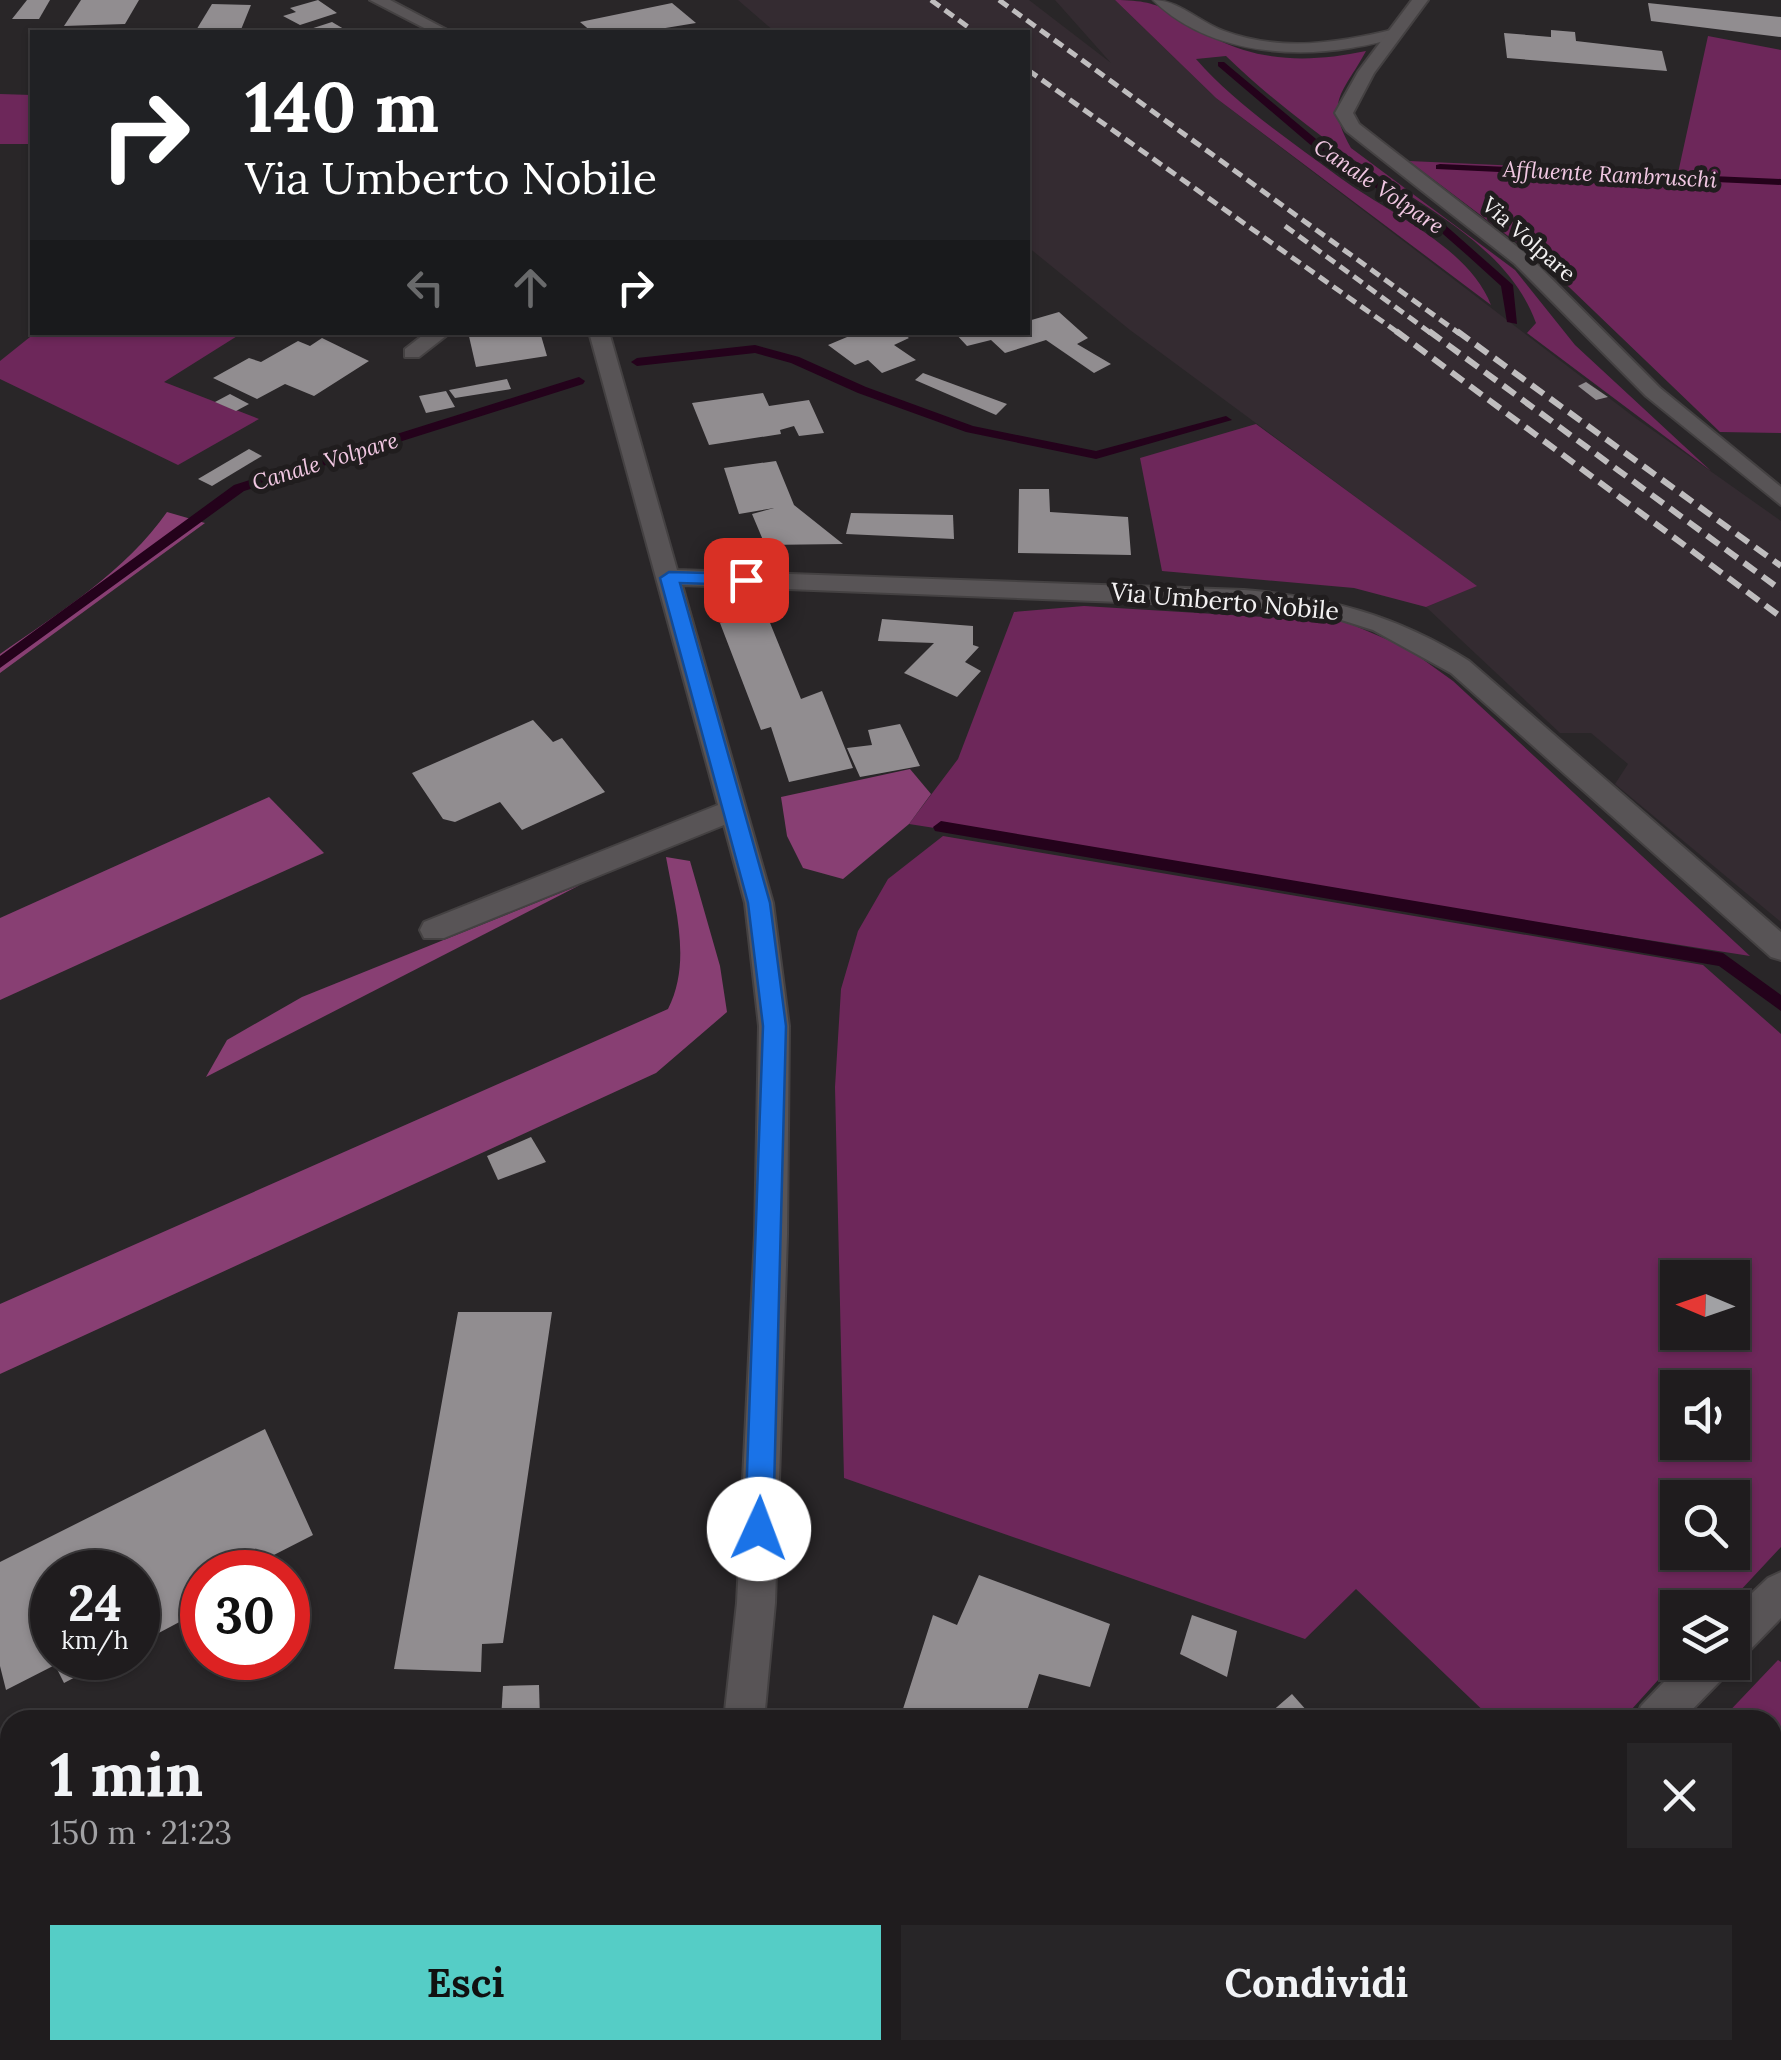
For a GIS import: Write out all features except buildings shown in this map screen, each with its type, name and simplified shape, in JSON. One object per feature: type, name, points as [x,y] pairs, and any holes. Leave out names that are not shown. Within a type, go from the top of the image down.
[{"type":"street","points":[[378,0],[440,30]]},
{"type":"street","name":"Via Volpare","points":[[1420,0],[1366,72],[1344,113],[1352,127],[1522,260],[1653,392],[1781,498]]},
{"type":"street","points":[[412,353],[437,335]]},
{"type":"street","points":[[600,335],[759,903],[774,1026],[772,1235],[756,1603],[745,1710]]},
{"type":"street","name":"Via Umberto Nobile","points":[[669,578],[1244,598],[1320,603],[1359,613],[1424,642],[1460,666],[1781,948]]},
{"type":"street","points":[[434,930],[731,811]]},
{"type":"street","points":[[1750,1622],[1781,1590]]},
{"type":"street","points":[[1665,1710],[1694,1680]]},
{"type":"lane","points":[[1160,0],[1210,32],[1245,45],[1325,50],[1395,33]]},
{"type":"shaded area","points":[[738,0],[1029,0],[1111,63],[1055,0],[1115,0],[1216,98],[1634,417],[1781,521],[1781,922],[1615,784],[1628,764],[1591,733],[1560,733],[1426,607],[1476,586],[1130,330],[1030,249],[1030,30],[773,30]]},
{"type":"shaded area","points":[[1115,0],[1158,6],[1214,38],[1270,56],[1308,58],[1366,51],[1344,88],[1338,108],[1351,148],[1515,270],[1575,345],[1711,471],[1527,333],[1536,323],[1522,294],[1503,269],[1454,225],[1329,142],[1226,56],[1196,59],[1283,136],[1446,248],[1480,284],[1491,305],[1216,98]]},
{"type":"shaded area","points":[[1708,36],[1781,50],[1781,433],[1720,432],[1544,263],[1409,161],[1678,173]]},
{"type":"shaded area","points":[[0,94],[30,95],[30,144],[0,144]]},
{"type":"shaded area","points":[[32,335],[239,335],[164,382],[259,419],[178,465],[0,379],[0,361]]},
{"type":"shaded area","points":[[1256,424],[1477,586],[1426,607],[1354,588],[1162,571],[1140,458]]},
{"type":"shaded area","points":[[167,512],[205,523],[0,673],[0,654],[112,572]]},
{"type":"shaded area","points":[[1084,606],[1346,622],[1407,648],[1453,681],[1750,956],[909,824],[958,759],[1014,612]]},
{"type":"shaded area","points":[[910,769],[931,794],[909,824],[843,879],[803,868],[787,836],[781,797]]},
{"type":"shaded area","points":[[269,797],[324,853],[0,1000],[0,918]]},
{"type":"shaded area","points":[[943,836],[1703,965],[1781,1034],[1781,1547],[1741,1590],[1660,1590],[1660,1678],[1631,1710],[1483,1710],[1356,1589],[1305,1639],[844,1478],[835,1087],[841,989],[858,931],[888,879]]},
{"type":"shaded area","points":[[666,857],[690,861],[720,966],[727,1012],[656,1073],[0,1374],[0,1304],[668,1009],[675,991],[680,953]]},
{"type":"shaded area","points":[[580,885],[206,1077],[227,1040],[302,997]]},
{"type":"shaded area","points":[[1778,1660],[1781,1662],[1781,1710],[1730,1710]]},
{"type":"waterway","name":"Canale Volpare","points":[[1221,64],[1324,151],[1431,218],[1472,254],[1507,285],[1513,322]]},
{"type":"waterway","name":"Affluente Rambruschi","points":[[1440,167],[1781,182]]},
{"type":"waterway","name":"Canale Volpare","points":[[637,362],[755,349],[795,360],[862,390],[970,429],[1096,455],[1226,420]]},
{"type":"waterway","name":"Canale Volpare","points":[[0,663],[239,488],[579,381]]},
{"type":"waterway","points":[[941,827],[1723,960],[1781,1004]]},
{"type":"railway","points":[[931,0],[972,30]]},
{"type":"railway","points":[[999,0],[1460,334]]},
{"type":"railway","points":[[1030,71],[1400,334]]},
{"type":"railway","points":[[1285,226],[1432,334]]},
{"type":"railway","points":[[1396,331],[1781,617]]},
{"type":"railway","points":[[1429,331],[1781,590]]},
{"type":"railway","points":[[1457,331],[1781,566]]},
{"type":"route","points":[[746,580],[669,578],[759,903],[774,1026],[772,1235],[759,1529]]}]
